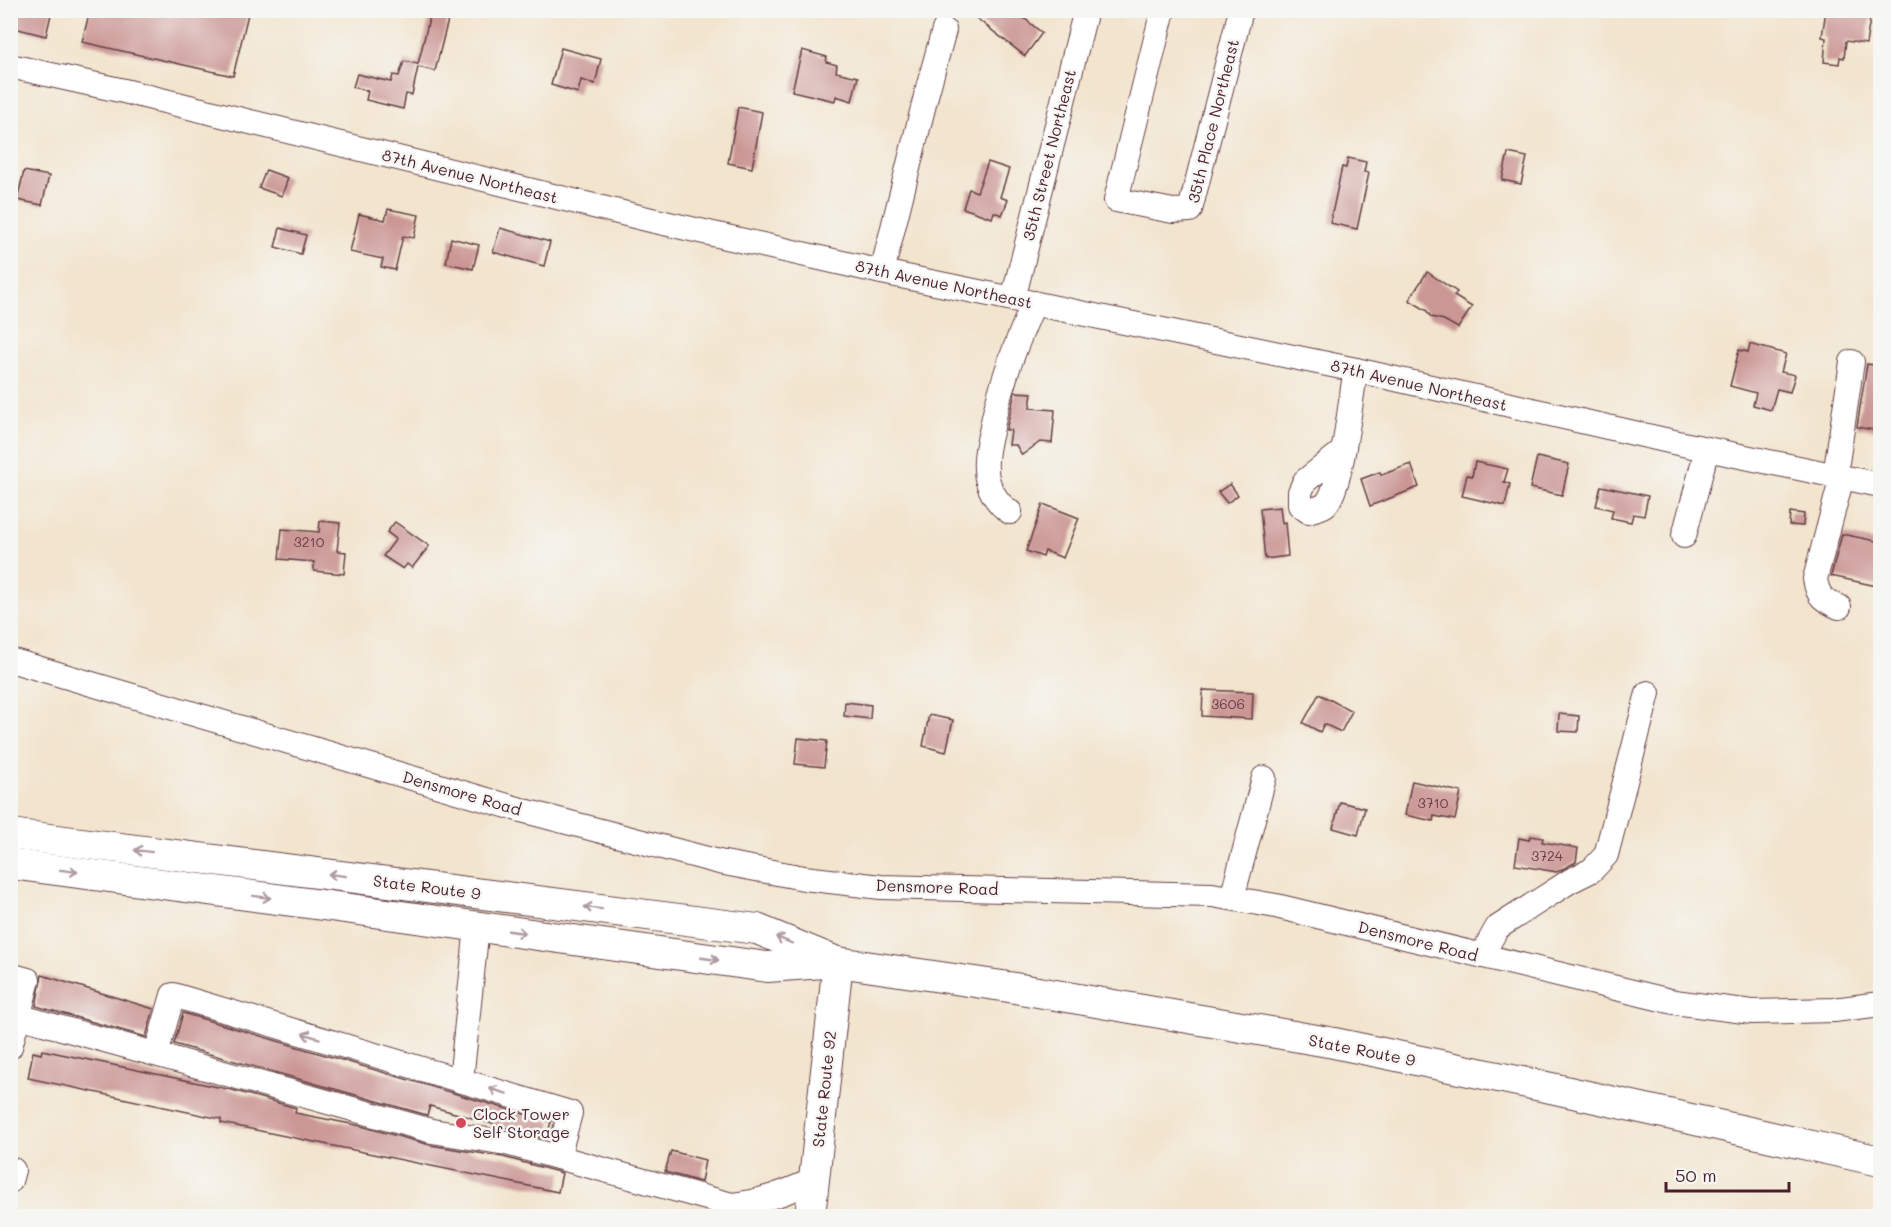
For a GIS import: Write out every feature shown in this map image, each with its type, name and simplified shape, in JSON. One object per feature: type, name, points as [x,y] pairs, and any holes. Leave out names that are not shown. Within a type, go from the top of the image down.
[{"type":"main road","name":"State Route 9","points":[[10,834],[757,928],[838,962]]},
{"type":"main road","name":"State Route 9","points":[[10,864],[767,967],[838,962],[1009,987],[1334,1043],[1881,1161]]},
{"type":"main road","name":"State Route 92","points":[[810,1216],[838,962]]},
{"type":"street","name":"35th Street Northeast","points":[[1010,512],[993,495],[988,482],[986,460],[994,415],[1024,301],[1086,10]]},
{"type":"street","name":"35th Place Northeast","points":[[1163,10],[1116,200],[1173,211],[1190,210],[1241,10]]},
{"type":"street","points":[[882,272],[944,30]]},
{"type":"street","name":"87th Avenue Northeast","points":[[10,66],[124,91],[651,220],[882,272],[1356,370],[1707,449],[1881,485]]},
{"type":"street","points":[[1839,607],[1822,598],[1817,591],[1815,579],[1839,476],[1852,362]]},
{"type":"street","points":[[1342,452],[1356,370]]},
{"type":"street","points":[[1684,536],[1707,449]]},
{"type":"street","name":"Densmore Road","points":[[10,660],[510,807],[719,862],[804,878],[881,887],[1201,894],[1276,906],[1674,1002],[1752,1012],[1834,1010],[1881,1004]]},
{"type":"street","points":[[1484,956],[1497,928],[1570,881],[1592,870],[1606,855],[1648,693]]},
{"type":"street","points":[[1232,898],[1264,778]]},
{"type":"street","points":[[461,1081],[477,926]]},
{"type":"street","points":[[10,975],[28,980],[10,1047]]},
{"type":"street","points":[[156,1054],[173,995],[570,1113],[558,1157]]},
{"type":"street","points":[[18,1016],[432,1131],[506,1143],[558,1157],[741,1211],[751,1203],[781,1194],[814,1180]]},
{"type":"building","points":[[10,10],[52,10],[46,36],[10,27]]},
{"type":"building","points":[[90,10],[249,10],[233,76],[82,42]]},
{"type":"building","points":[[966,10],[1014,10],[1042,33],[1025,56]]},
{"type":"building","points":[[1826,10],[1871,13],[1866,44],[1846,41],[1844,58],[1840,57],[1839,64],[1824,62],[1826,38],[1822,37]]},
{"type":"building","points":[[430,15],[448,20],[435,71],[418,67],[412,95],[406,94],[403,109],[366,100],[368,91],[353,87],[357,74],[391,82],[393,75],[399,76],[404,61],[418,64]]},
{"type":"building","points":[[561,48],[601,59],[595,84],[581,80],[578,93],[551,85]]},
{"type":"building","points":[[802,50],[827,57],[826,62],[837,65],[836,72],[858,77],[852,101],[836,96],[835,101],[792,91]]},
{"type":"building","points":[[738,107],[762,112],[752,168],[728,163]]},
{"type":"building","points":[[1508,153],[1527,157],[1521,184],[1502,180]]},
{"type":"building","points":[[1348,158],[1366,162],[1364,172],[1369,173],[1357,229],[1330,223],[1342,167],[1346,168]]},
{"type":"building","points":[[988,162],[1009,169],[1000,197],[1008,200],[1002,215],[994,212],[992,218],[963,208],[969,189],[977,192]]},
{"type":"building","points":[[266,170],[288,178],[282,196],[259,188]]},
{"type":"building","points":[[24,171],[49,176],[42,205],[17,200]]},
{"type":"building","points":[[388,209],[419,215],[414,238],[403,236],[395,270],[381,267],[383,259],[350,252],[359,214],[385,220]]},
{"type":"building","points":[[280,228],[306,235],[301,254],[275,247]]},
{"type":"building","points":[[500,228],[550,242],[544,266],[493,252]]},
{"type":"building","points":[[451,238],[479,245],[473,269],[446,263]]},
{"type":"building","points":[[1427,272],[1457,292],[1454,296],[1472,307],[1458,328],[1444,320],[1431,317],[1426,310],[1409,300]]},
{"type":"building","points":[[1750,344],[1786,354],[1781,372],[1795,375],[1790,392],[1777,389],[1771,410],[1753,405],[1756,393],[1730,386],[1739,350],[1748,352]]},
{"type":"building","points":[[1867,364],[1881,366],[1879,431],[1857,427]]},
{"type":"building","points":[[1015,392],[1032,393],[1030,408],[1055,410],[1052,443],[1040,442],[1022,455],[1016,445],[1009,445],[1011,430],[1006,430]]},
{"type":"building","points":[[1537,457],[1569,464],[1562,495],[1530,488]]},
{"type":"building","points":[[1475,462],[1508,469],[1504,482],[1510,484],[1505,506],[1462,496],[1467,475],[1472,476]]},
{"type":"building","points":[[1411,464],[1419,487],[1370,506],[1361,479],[1380,472],[1381,475]]},
{"type":"building","points":[[1230,484],[1238,495],[1227,503],[1218,492]]},
{"type":"building","points":[[1601,486],[1648,496],[1644,516],[1633,514],[1631,522],[1611,518],[1613,510],[1596,506]]},
{"type":"building","points":[[1043,504],[1079,518],[1063,558],[1045,551],[1043,557],[1026,551]]},
{"type":"building","points":[[1280,507],[1282,523],[1285,522],[1288,556],[1265,559],[1260,509]]},
{"type":"building","points":[[1790,512],[1804,514],[1803,526],[1789,525]]},
{"type":"building","points":[[320,521],[340,523],[337,551],[346,552],[344,574],[314,571],[314,562],[279,559],[282,529],[319,532]]},
{"type":"building","points":[[395,522],[429,546],[412,568],[407,564],[403,569],[383,556],[396,539],[387,532]]},
{"type":"building","points":[[1842,534],[1881,542],[1881,587],[1831,576]]},
{"type":"building","points":[[1203,690],[1253,692],[1252,719],[1202,716]]},
{"type":"building","points":[[1319,694],[1352,711],[1341,732],[1324,724],[1320,732],[1303,723]]},
{"type":"building","points":[[845,702],[871,705],[870,719],[844,716]]},
{"type":"building","points":[[1559,714],[1579,716],[1578,732],[1558,731]]},
{"type":"building","points":[[929,715],[953,720],[946,752],[923,746]]},
{"type":"building","points":[[798,738],[827,741],[824,767],[795,764]]},
{"type":"building","points":[[1412,781],[1461,792],[1455,820],[1434,816],[1433,821],[1405,815]]},
{"type":"building","points":[[1340,802],[1365,808],[1358,835],[1333,828]]},
{"type":"building","points":[[1530,836],[1543,838],[1542,842],[1578,848],[1576,862],[1557,872],[1515,865],[1519,838],[1529,840]]},
{"type":"building","points":[[42,975],[154,1009],[146,1037],[36,1006]]},
{"type":"building","points":[[183,1013],[551,1122],[546,1139],[430,1106],[427,1115],[174,1044]]},
{"type":"building","points":[[42,1050],[232,1090],[296,1108],[295,1113],[361,1126],[430,1145],[503,1157],[562,1173],[558,1192],[221,1123],[221,1119],[28,1078],[33,1052],[41,1054]]},
{"type":"building","points":[[671,1151],[705,1160],[701,1182],[665,1172]]},
{"type":"place","name":"Clock Tower Self Storage","points":[[461,1123]]}]
